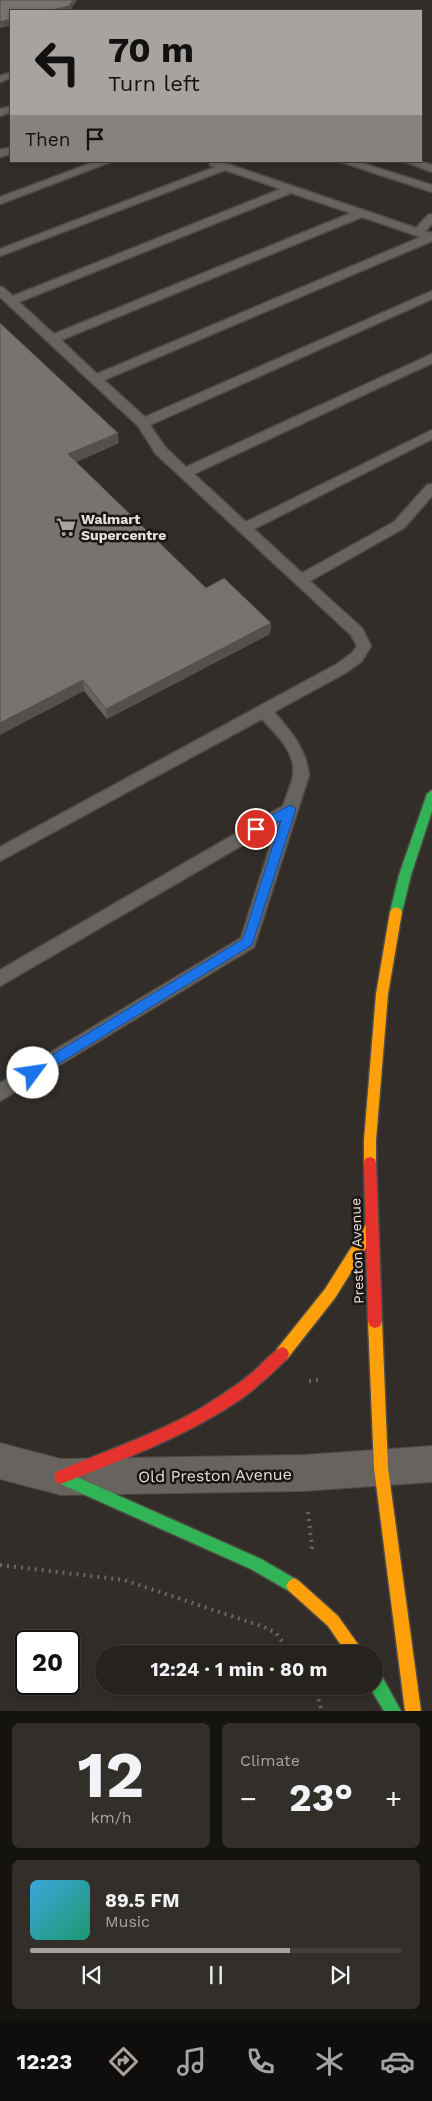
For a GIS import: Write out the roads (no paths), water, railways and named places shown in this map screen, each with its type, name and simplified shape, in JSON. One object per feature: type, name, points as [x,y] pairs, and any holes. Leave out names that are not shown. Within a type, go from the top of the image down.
[{"type":"main road","name":"Preston Avenue","points":[[414,1711],[381,1468],[371,1228],[370,1140],[382,994],[391,934],[405,875],[432,794]]},
{"type":"main road","points":[[61,1478],[190,1422],[230,1399],[259,1376],[297,1337],[345,1273],[371,1228]]},
{"type":"main road","points":[[61,1478],[256,1564],[295,1587],[333,1621],[351,1645]]},
{"type":"main road","points":[[383,1694],[393,1711]]},
{"type":"street","name":"Old Preston Avenue","points":[[0,1461],[61,1478],[303,1473],[432,1464]]},
{"type":"lane","points":[[0,201],[105,162]]},
{"type":"lane","points":[[211,162],[431,237]]},
{"type":"lane","points":[[240,172],[250,162]]},
{"type":"lane","points":[[346,162],[432,189]]},
{"type":"lane","points":[[411,162],[432,169]]},
{"type":"lane","points":[[0,253],[224,167]]},
{"type":"lane","points":[[11,301],[291,189]]},
{"type":"lane","points":[[53,339],[362,213]]},
{"type":"lane","points":[[418,232],[432,217]]},
{"type":"lane","points":[[96,379],[431,237]]},
{"type":"lane","points":[[0,291],[143,422],[162,452],[357,632],[364,646],[357,657],[342,668],[0,855]]},
{"type":"lane","points":[[143,422],[432,295]]},
{"type":"lane","points":[[184,473],[432,358]]},
{"type":"lane","points":[[244,528],[432,434]]},
{"type":"lane","points":[[300,580],[394,529],[408,517],[432,488]]},
{"type":"lane","points":[[0,1093],[248,942],[301,775],[301,763],[291,740],[264,711]]},
{"type":"lane","points":[[0,979],[290,809]]},
{"type":"place","name":"Walmart Supercentre","points":[[66,527]]}]
